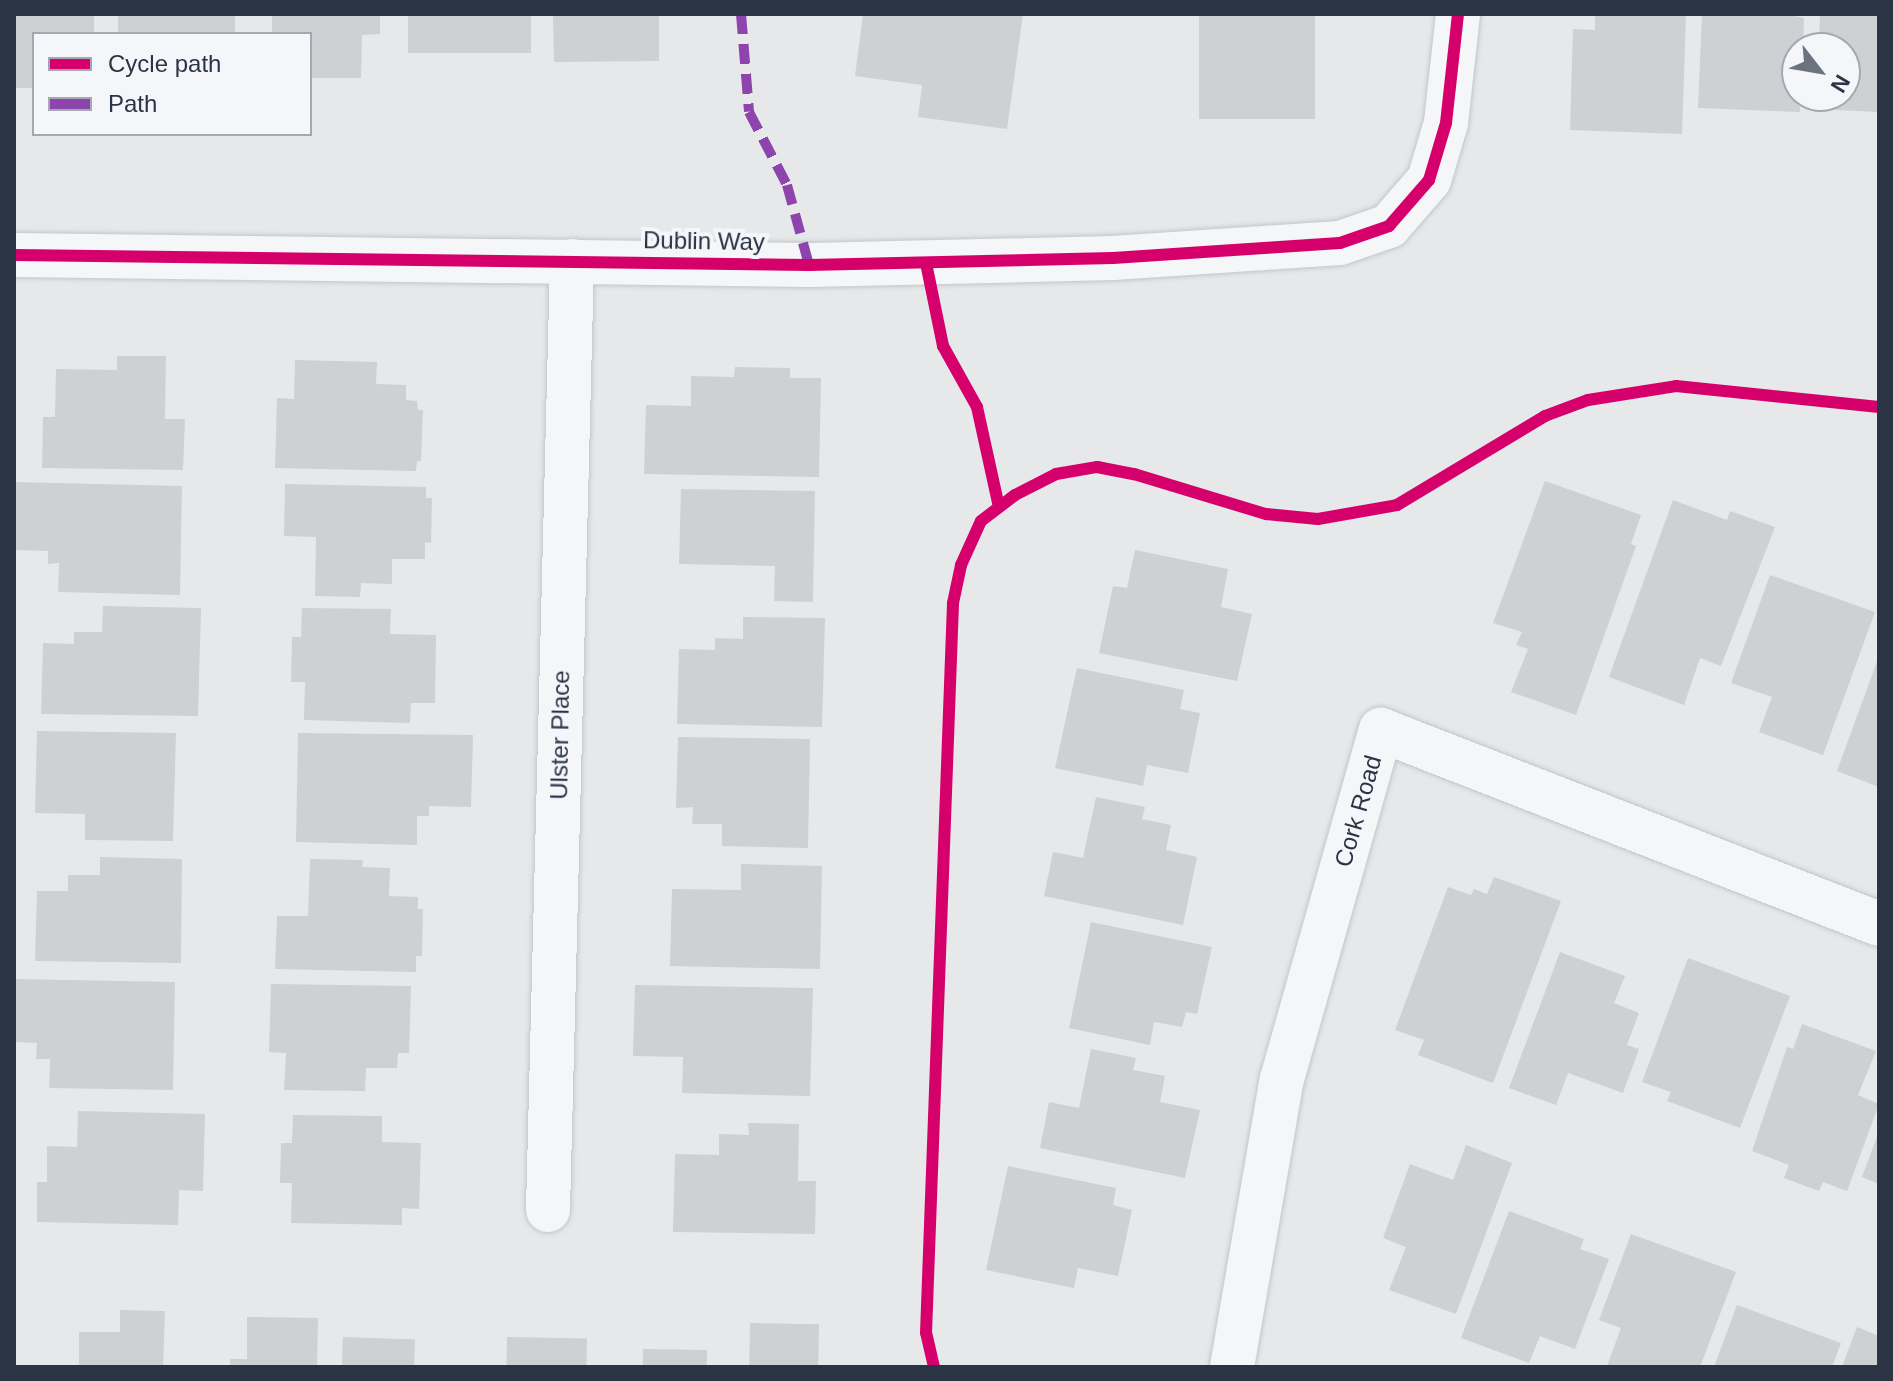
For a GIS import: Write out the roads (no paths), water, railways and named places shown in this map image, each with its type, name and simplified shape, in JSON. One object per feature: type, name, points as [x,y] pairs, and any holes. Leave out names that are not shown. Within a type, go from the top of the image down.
[{"type":"street","name":"Dublin Way","points":[[14,255],[809,265],[1113,258],[1340,243],[1389,226],[1429,180],[1446,123],[1458,14]]},
{"type":"street","name":"Ulster Place","points":[[548,1210],[572,261]]},
{"type":"street","name":"Cork Road","points":[[1232,1367],[1282,1079],[1381,730],[1879,924]]}]
